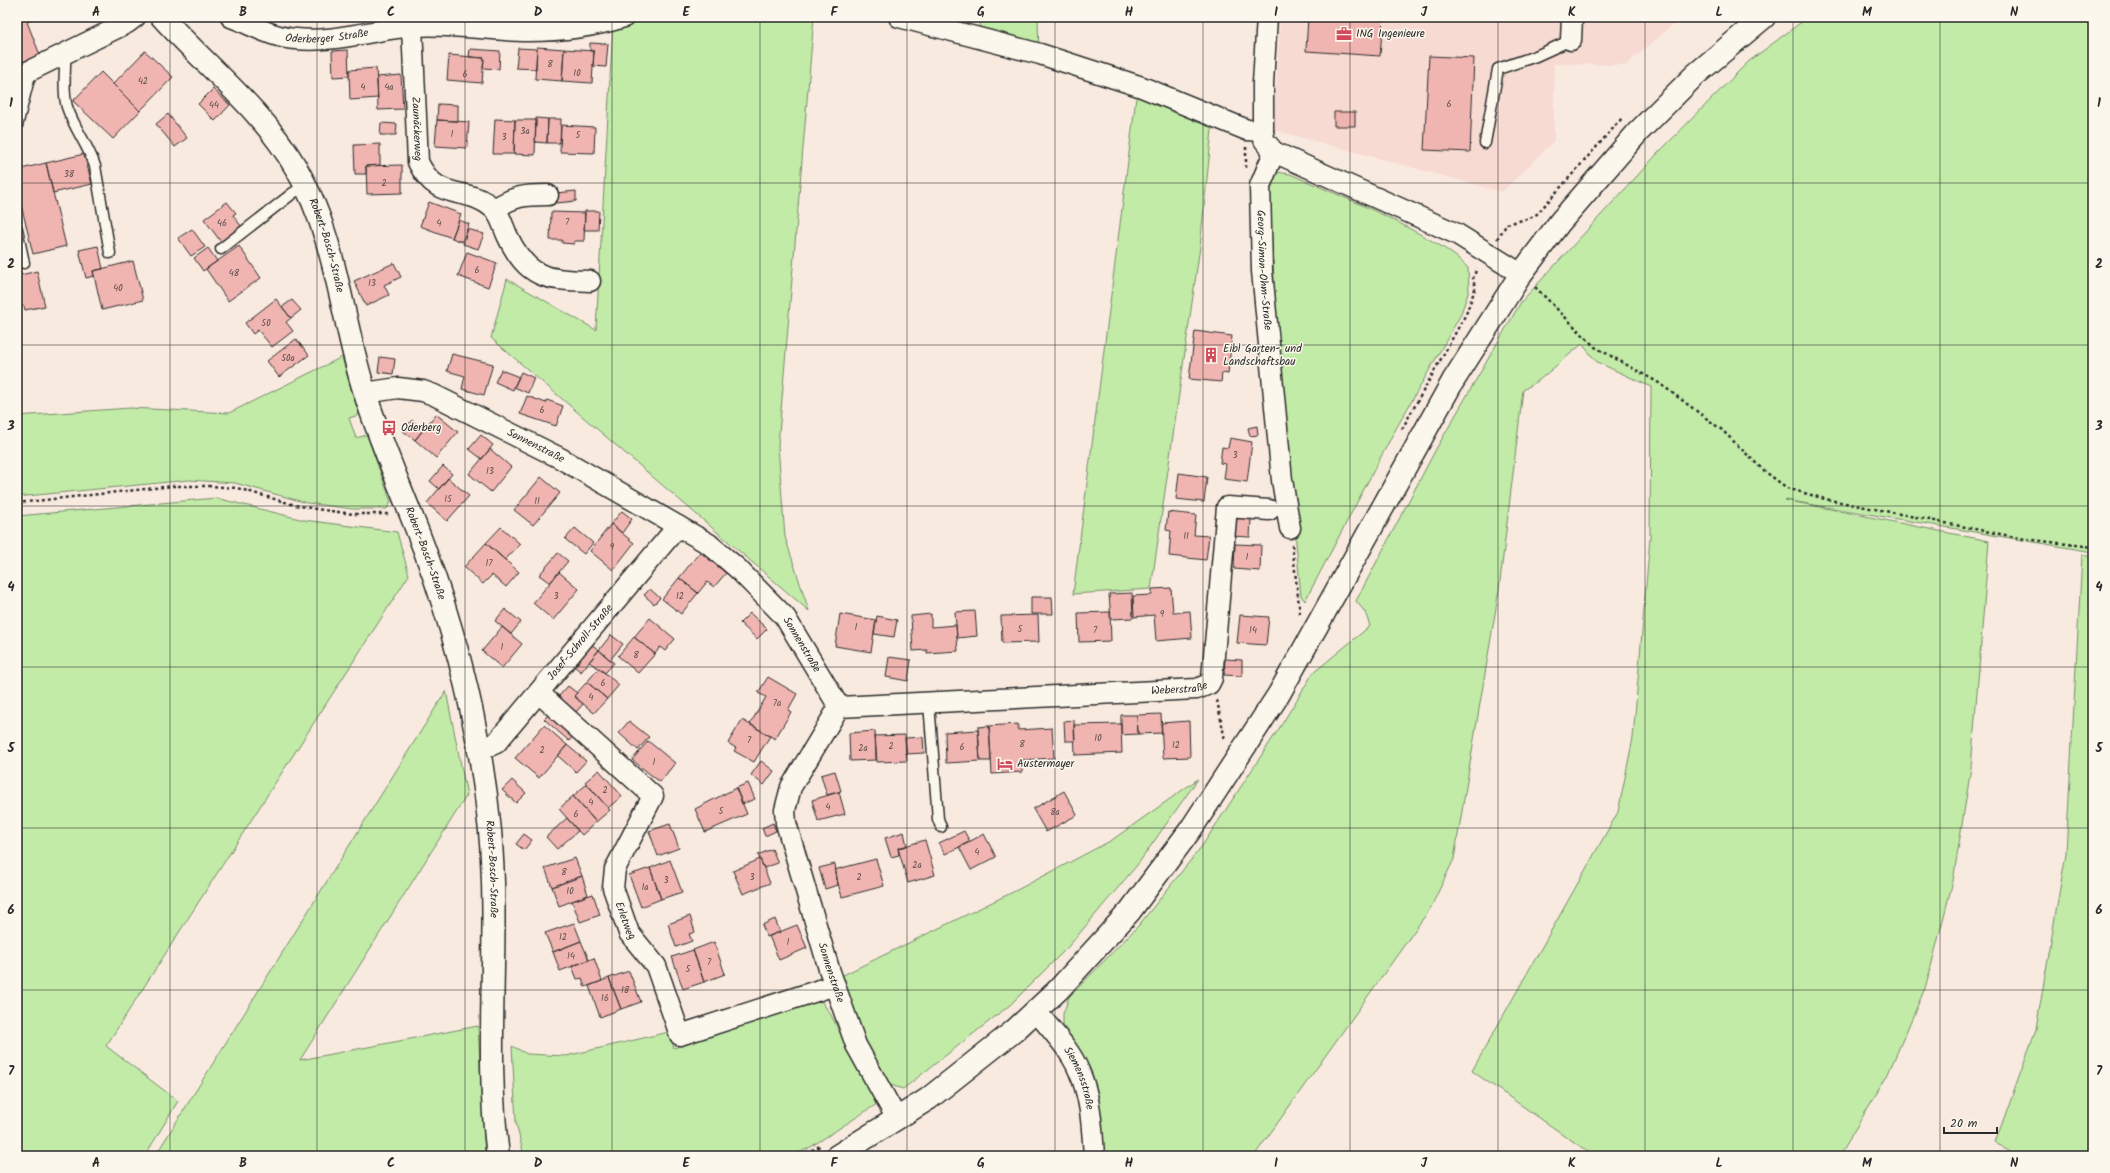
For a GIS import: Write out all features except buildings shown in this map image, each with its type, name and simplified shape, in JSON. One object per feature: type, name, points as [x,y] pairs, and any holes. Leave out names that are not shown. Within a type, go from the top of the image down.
[{"type":"street","points":[[24,74],[127,23],[134,17]]},
{"type":"street","name":"Robert-Bosch-Straße","points":[[162,17],[260,118],[279,140],[306,185],[322,224],[364,393],[425,553],[449,625],[462,672],[478,751],[489,822],[493,875],[491,1074],[498,1156]]},
{"type":"street","name":"Oderberger Straße","points":[[231,17],[260,22],[280,37],[311,40],[412,26],[528,31],[565,29],[619,19]]},
{"type":"street","points":[[899,17],[1040,54],[1142,87],[1247,130],[1263,131]]},
{"type":"street","points":[[1267,17],[1263,83],[1263,131],[1264,140],[1274,152],[1457,234],[1521,274]]},
{"type":"street","points":[[1571,40],[1572,17]]},
{"type":"street","points":[[830,1150],[897,1118],[956,1078],[1036,1011],[1090,956],[1130,911],[1187,835],[1239,758],[1317,628],[1453,381],[1521,274],[1560,222],[1638,132],[1695,75],[1764,17]]},
{"type":"street","name":"Zaunäckerweg","points":[[412,26],[418,162],[424,174],[432,184],[443,189],[483,201],[494,209]]},
{"type":"street","name":"Georg-Simon-Ohm-Straße","points":[[1274,152],[1260,186],[1262,271],[1282,480],[1290,528]]},
{"type":"street","points":[[548,195],[523,195],[512,198],[494,209],[515,252],[526,266],[547,277],[561,281],[590,281]]},
{"type":"street","name":"Sonnenstraße","points":[[364,393],[398,388],[423,391],[434,395],[560,458],[709,544],[737,568],[785,617],[839,707],[791,787],[785,810],[786,823],[835,985],[856,1044],[897,1118]]},
{"type":"street","name":"Weberstraße","points":[[839,707],[1197,689],[1209,684],[1212,678],[1227,507],[1269,510]]},
{"type":"street","name":"Josef-Schroll-Straße","points":[[478,751],[496,743],[678,526]]},
{"type":"street","name":"Erletweg","points":[[539,693],[653,796],[615,869],[613,888],[629,933],[656,966],[680,1035],[835,985]]},
{"type":"street","name":"Siemensstraße","points":[[1036,1011],[1069,1053],[1079,1070],[1090,1108],[1094,1156]]},
{"type":"lane","points":[[1485,143],[1498,69],[1536,56],[1571,40]]},
{"type":"lane","points":[[66,54],[67,106],[75,127],[91,152],[95,166],[110,252]]},
{"type":"lane","points":[[17,126],[24,74]]},
{"type":"lane","points":[[221,249],[293,193],[306,185]]},
{"type":"lane","points":[[17,229],[24,263]]},
{"type":"lane","points":[[929,703],[938,819],[941,826]]},
{"type":"path","points":[[1521,274],[1595,347],[1659,382],[1722,430],[1763,470],[1787,488],[1824,499],[2026,539],[2093,547]]},
{"type":"path","points":[[17,503],[173,486],[209,486],[237,488],[295,505],[354,514],[400,514],[409,511]]},
{"type":"path","points":[[1290,528],[1300,614],[1303,616]]},
{"type":"path","points":[[1209,684],[1216,695],[1226,744],[1230,738]]},
{"type":"path","points":[[801,1156],[830,1150]]},
{"type":"shaded area","points":[[1280,17],[1682,17],[1626,65],[1554,64],[1554,141],[1502,192],[1274,130]]},
{"type":"green space","points":[[637,17],[814,17],[778,446],[785,537],[809,611],[491,338],[507,279],[596,330],[613,25]]},
{"type":"green space","points":[[980,17],[1038,17],[1039,53],[980,38]]},
{"type":"green space","points":[[1808,17],[2093,17],[2093,552],[1785,500],[1989,541],[1971,768],[1953,881],[1926,986],[1887,1076],[1839,1156],[1594,1156],[1472,1071],[1618,812],[1633,738],[1650,538],[1651,387],[1597,362],[1582,344],[1538,381],[1523,390],[1499,590],[1454,859],[1430,909],[1254,1156],[1102,1156],[1063,1035],[1063,1014],[1069,997],[1139,925],[1202,846],[1282,724],[1313,673],[1370,626],[1365,612],[1356,601],[1436,449],[1521,302],[1660,151],[1748,62]]},
{"type":"green space","points":[[1137,90],[1213,120],[1200,247],[1151,589],[1073,594]]},
{"type":"green space","points":[[1276,172],[1290,174],[1385,216],[1444,248],[1468,268],[1469,291],[1460,316],[1393,434],[1305,601],[1301,596],[1277,339],[1269,186],[1271,177]]},
{"type":"green space","points":[[342,357],[359,415],[349,418],[356,438],[367,435],[391,502],[387,509],[353,509],[307,503],[235,483],[189,480],[17,497],[17,416],[130,408],[229,413]]},
{"type":"green space","points":[[216,498],[304,520],[397,532],[409,575],[106,1046],[178,1101],[145,1156],[17,1156],[17,516]]},
{"type":"green space","points":[[2082,555],[2093,557],[2093,1156],[2021,1156],[1995,1143],[2036,1029],[2066,853]]},
{"type":"green space","points":[[446,691],[467,795],[300,1060],[478,1026],[485,1156],[155,1156]]},
{"type":"green space","points":[[1198,779],[1138,864],[1068,947],[1010,1005],[903,1089],[887,1084],[860,1034],[841,976],[1017,890],[1112,840]]},
{"type":"green space","points":[[820,999],[831,1015],[877,1104],[809,1148],[792,1156],[524,1156],[516,1123],[512,1046],[527,1054],[566,1056],[669,1032],[674,1048]]},
{"type":"place","name":"ING Ingenieure","points":[[1344,34]]},
{"type":"place","name":"Eibl Garten- und Landschaftsbau","points":[[1211,355]]},
{"type":"place","name":"Oderberg","points":[[389,428]]},
{"type":"place","name":"Austermayer","points":[[1005,764]]}]
